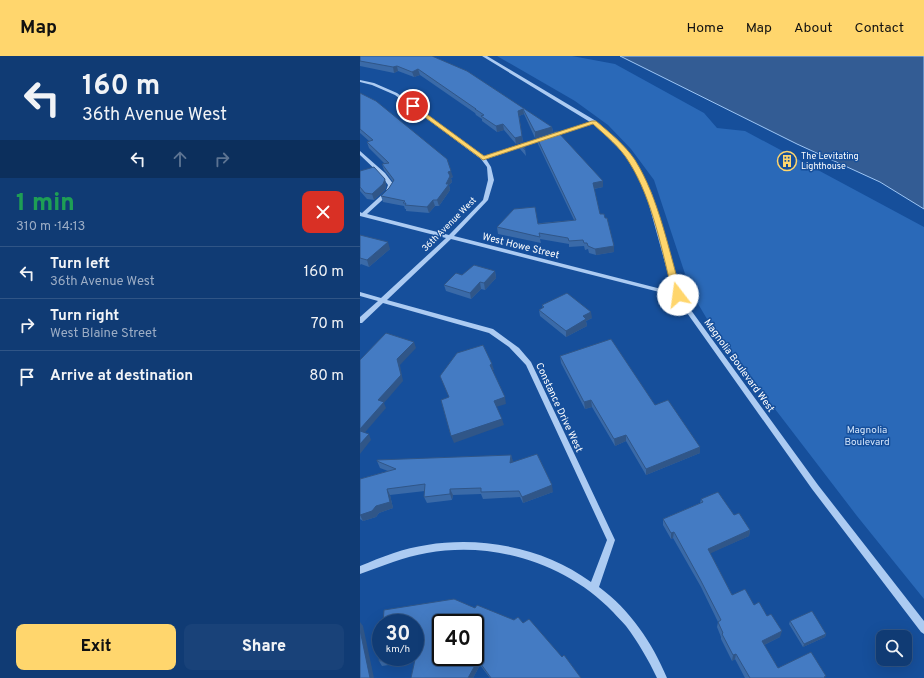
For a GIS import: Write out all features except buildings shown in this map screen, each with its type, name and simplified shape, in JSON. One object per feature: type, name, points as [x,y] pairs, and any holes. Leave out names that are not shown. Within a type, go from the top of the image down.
[{"type":"street","name":"Magnolia Boulevard West","points":[[484,56],[594,122],[615,140],[632,160],[649,194],[678,295],[815,487],[924,629]]},
{"type":"street","points":[[360,80],[398,95],[483,158],[594,122]]},
{"type":"street","points":[[360,152],[383,174],[391,185],[388,192],[361,215]]},
{"type":"street","name":"36th Avenue West","points":[[360,321],[451,236],[485,200],[491,180],[489,167],[483,158]]},
{"type":"street","name":"West Howe Street","points":[[361,215],[451,236],[678,295]]},
{"type":"street","name":"Constance Drive West","points":[[360,294],[491,331],[521,352],[529,364],[611,540],[594,587]]},
{"type":"street","points":[[360,570],[390,558],[427,549],[463,546],[499,548],[532,555],[564,568],[594,587],[624,616],[647,648],[662,678]]},
{"type":"green space","name":"Magnolia Boulevard","points":[[497,56],[572,56],[615,64],[704,113],[717,128],[745,131],[924,227],[924,599],[857,516],[710,324],[691,292],[654,180],[631,149],[608,125],[575,101]]},
{"type":"shaded area","points":[[620,56],[924,56],[924,209],[880,182],[797,144]]},
{"type":"place","name":"The Levitating Lighthouse","points":[[787,161]]},
{"type":"route","points":[[413,106],[483,158],[594,122],[615,140],[632,160],[649,194],[678,295]]}]
